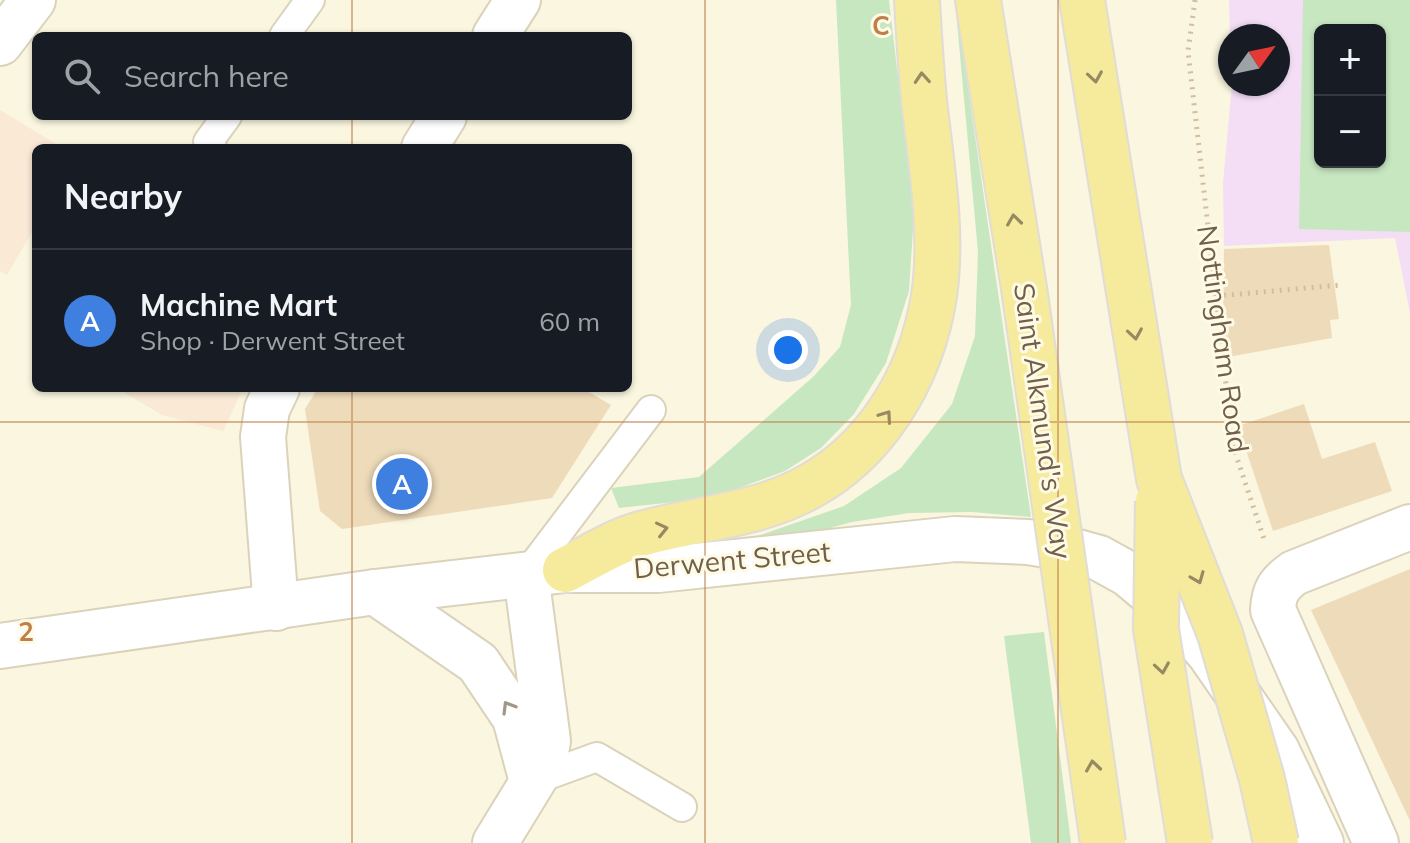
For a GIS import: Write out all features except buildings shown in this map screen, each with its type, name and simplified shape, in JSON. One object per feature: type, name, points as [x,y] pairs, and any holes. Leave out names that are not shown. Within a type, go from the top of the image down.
[{"type":"main road","points":[[545,572],[638,534],[772,503],[798,493],[833,473],[865,445],[904,390],[927,331],[936,265],[935,210],[917,0]]},
{"type":"main road","name":"Saint Alkmund's Way","points":[[978,0],[1024,288],[1103,843]]},
{"type":"main road","points":[[1082,0],[1159,479],[1156,629],[1190,843]]},
{"type":"main road","points":[[1159,479],[1220,634],[1262,779],[1276,843]]},
{"type":"street","points":[[0,43],[33,0]]},
{"type":"street","points":[[498,32],[518,0]]},
{"type":"street","points":[[426,144],[442,120]]},
{"type":"street","points":[[275,392],[267,409],[263,437],[276,608]]},
{"type":"street","points":[[1376,843],[1273,610],[1279,585],[1305,568],[1410,527]]},
{"type":"street","name":"Derwent Street","points":[[0,646],[375,592],[545,572],[658,570],[955,539],[1028,542],[1099,558],[1128,574],[1149,591],[1209,653],[1277,751],[1321,843]]},
{"type":"street","points":[[495,843],[544,763],[548,741],[545,572]]},
{"type":"street","points":[[375,592],[478,663],[515,718],[531,781]]},
{"type":"lane","points":[[287,32],[310,0]]},
{"type":"lane","points":[[209,144],[224,120]]},
{"type":"lane","points":[[545,572],[651,410]]},
{"type":"lane","points":[[531,781],[597,757],[682,807]]},
{"type":"path","name":"Nottingham Road","points":[[1195,0],[1188,51],[1233,446],[1279,585]]},
{"type":"path","points":[[1216,296],[1341,285]]},
{"type":"shaded area","points":[[1229,0],[1410,0],[1410,313],[1395,238],[1224,246],[1223,183],[1231,96],[1290,96],[1290,24],[1230,24]]},
{"type":"shaded area","points":[[0,110],[56,144],[32,144],[32,232],[7,275],[0,271]]},
{"type":"shaded area","points":[[124,392],[241,392],[223,431],[162,415]]},
{"type":"green space","points":[[836,0],[889,0],[914,214],[909,291],[886,363],[854,414],[821,448],[785,471],[711,498],[619,508],[611,488],[699,477],[814,376],[840,347],[851,305]]},
{"type":"green space","points":[[955,0],[1031,517],[972,512],[909,513],[852,522],[779,542],[726,547],[844,506],[901,468],[952,404],[975,336],[978,252]]},
{"type":"green space","points":[[1303,0],[1410,0],[1410,232],[1299,229]]},
{"type":"green space","points":[[1044,632],[1071,843],[1031,843],[1004,636]]},
{"type":"place","name":"Machine Mart","points":[[402,484]]}]
